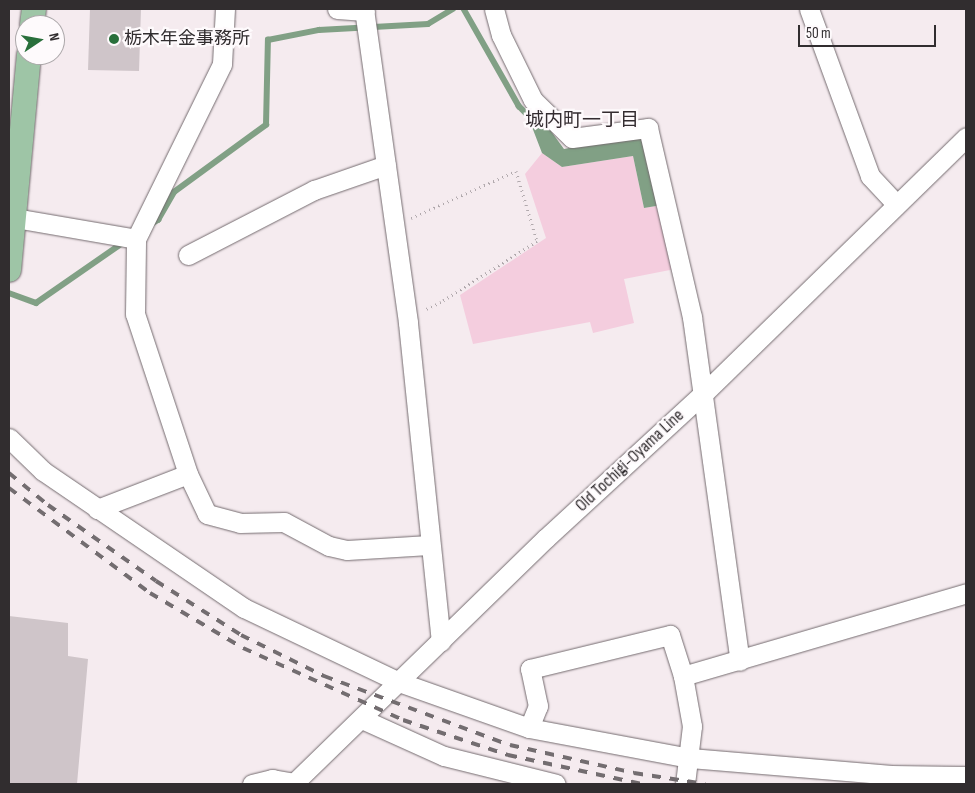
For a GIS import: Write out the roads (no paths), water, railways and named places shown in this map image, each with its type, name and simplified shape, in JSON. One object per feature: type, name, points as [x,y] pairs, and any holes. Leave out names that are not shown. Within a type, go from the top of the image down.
[{"type":"main road","points":[[9,270],[11,218],[28,65]]},
{"type":"street","points":[[225,9],[222,64],[136,239],[135,314],[188,474],[207,514],[240,523],[284,522],[329,546],[347,550],[429,545]]},
{"type":"street","points":[[337,9],[365,10],[408,323],[429,545],[441,641]]},
{"type":"street","points":[[494,9],[501,35],[533,100],[572,138],[648,128],[692,317],[705,392],[740,661]]},
{"type":"street","points":[[809,9],[870,176],[896,204]]},
{"type":"street","name":"Old Tochigi-Oyama Line","points":[[293,784],[546,538],[705,392],[966,137]]},
{"type":"street","points":[[188,255],[314,190],[386,165]]},
{"type":"street","points":[[11,218],[136,239]]},
{"type":"street","points":[[9,438],[43,471],[244,608],[399,682],[529,728],[690,758],[891,775],[966,776]]},
{"type":"street","points":[[97,509],[188,474]]},
{"type":"street","points":[[683,676],[740,661],[966,593]]},
{"type":"street","points":[[529,728],[538,706],[530,669],[670,634],[683,676],[692,726],[690,758],[685,784]]},
{"type":"street","points":[[362,719],[444,756],[556,784]]},
{"type":"street","points":[[252,784],[272,779],[293,784]]},
{"type":"waterway","points":[[148,226],[158,220],[174,192],[266,125],[268,40],[319,30],[428,24],[453,9]]},
{"type":"waterway","points":[[464,9],[519,106],[527,114]]},
{"type":"waterway","points":[[9,293],[36,303],[124,242]]},
{"type":"railway","points":[[9,473],[48,505],[156,581],[241,635],[324,676],[510,745],[634,773],[705,784]]},
{"type":"railway","points":[[9,488],[150,593],[243,648],[403,720],[508,755],[642,784]]},
{"type":"place","name":"栃木年金事務所","points":[[114,39]]},
{"type":"district","name":"城内町一丁目","points":[[582,121]]}]
